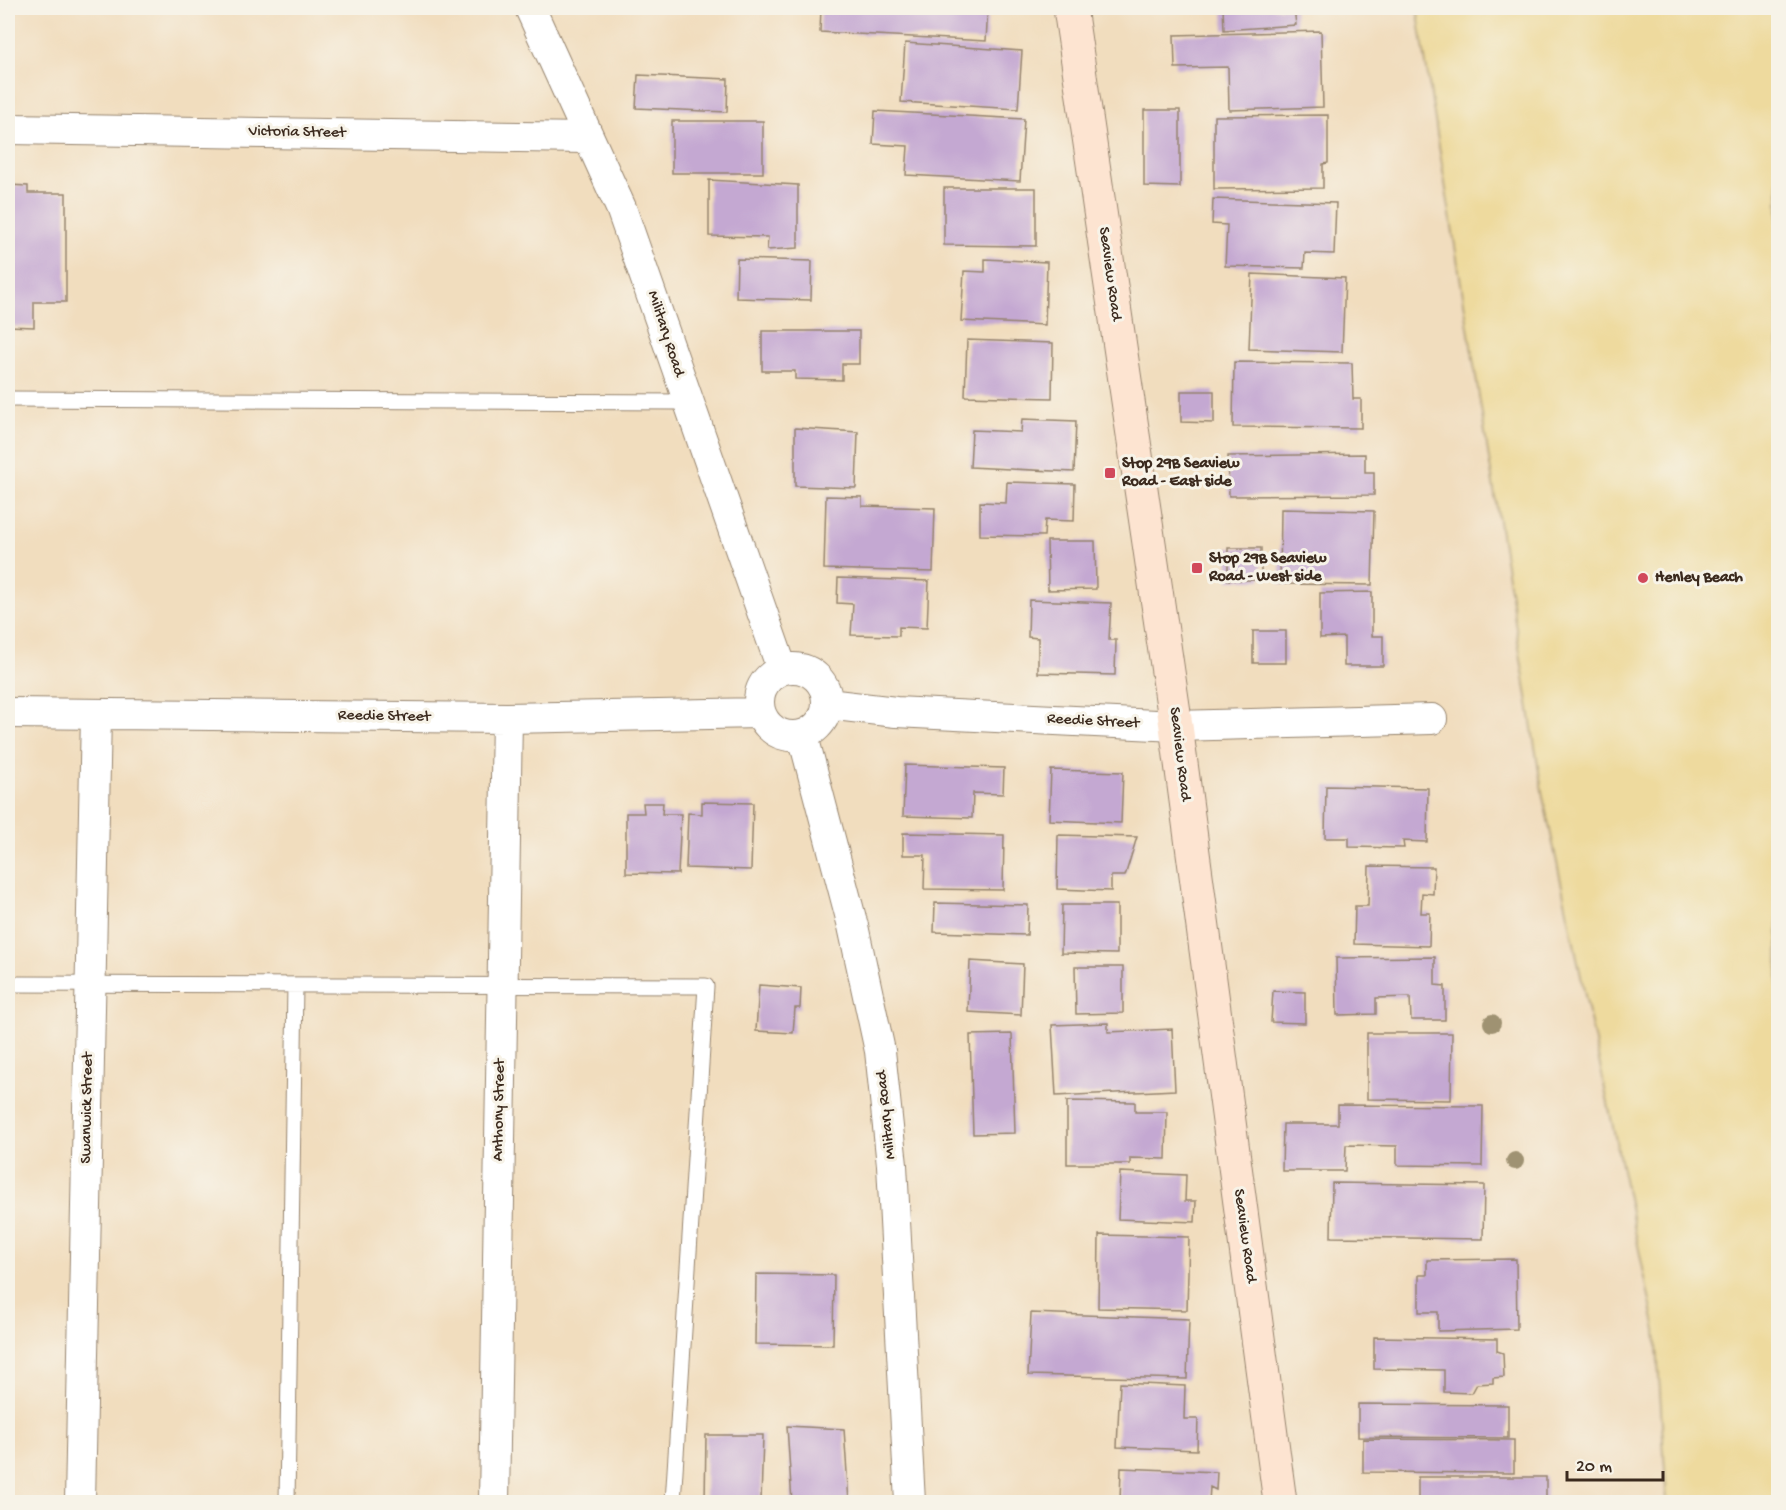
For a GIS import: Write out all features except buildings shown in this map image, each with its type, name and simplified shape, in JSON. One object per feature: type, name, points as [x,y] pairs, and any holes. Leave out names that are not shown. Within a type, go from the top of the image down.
[{"type":"main road","name":"Seaview Road","points":[[1070,8],[1176,726],[1280,1503]]},
{"type":"street","name":"Military Road","points":[[530,8],[625,219],[782,669]]},
{"type":"street","name":"Victoria Street","points":[[8,129],[587,138]]},
{"type":"street","points":[[782,669],[802,669],[812,673],[825,689],[827,704],[822,720],[803,736],[784,735],[774,730],[760,713],[760,691],[765,682],[782,669]]},
{"type":"street","name":"Reedie Street","points":[[827,704],[896,712],[1176,726],[1432,719]]},
{"type":"street","name":"Reedie Street","points":[[8,713],[507,718],[760,713]]},
{"type":"street","name":"Swanwick Street","points":[[80,1503],[96,714]]},
{"type":"street","name":"Anthony Street","points":[[494,1503],[507,718]]},
{"type":"street","name":"Military Road","points":[[803,736],[853,926],[880,1051],[892,1165],[910,1503]]},
{"type":"lane","points":[[8,399],[687,402]]},
{"type":"lane","points":[[8,984],[706,987],[673,1503]]},
{"type":"lane","points":[[287,1503],[295,985]]},
{"type":"sand","name":"Henley Beach","points":[[1417,8],[1778,8],[1778,1502],[1667,1502],[1656,1330],[1543,797]]},
{"type":"place","name":"Stop 29B Seaview Road - East side","points":[[1110,473]]},
{"type":"place","name":"Stop 29B Seaview Road - West side","points":[[1197,568]]},
{"type":"place","name":"Henley Beach","points":[[1643,578]]}]
